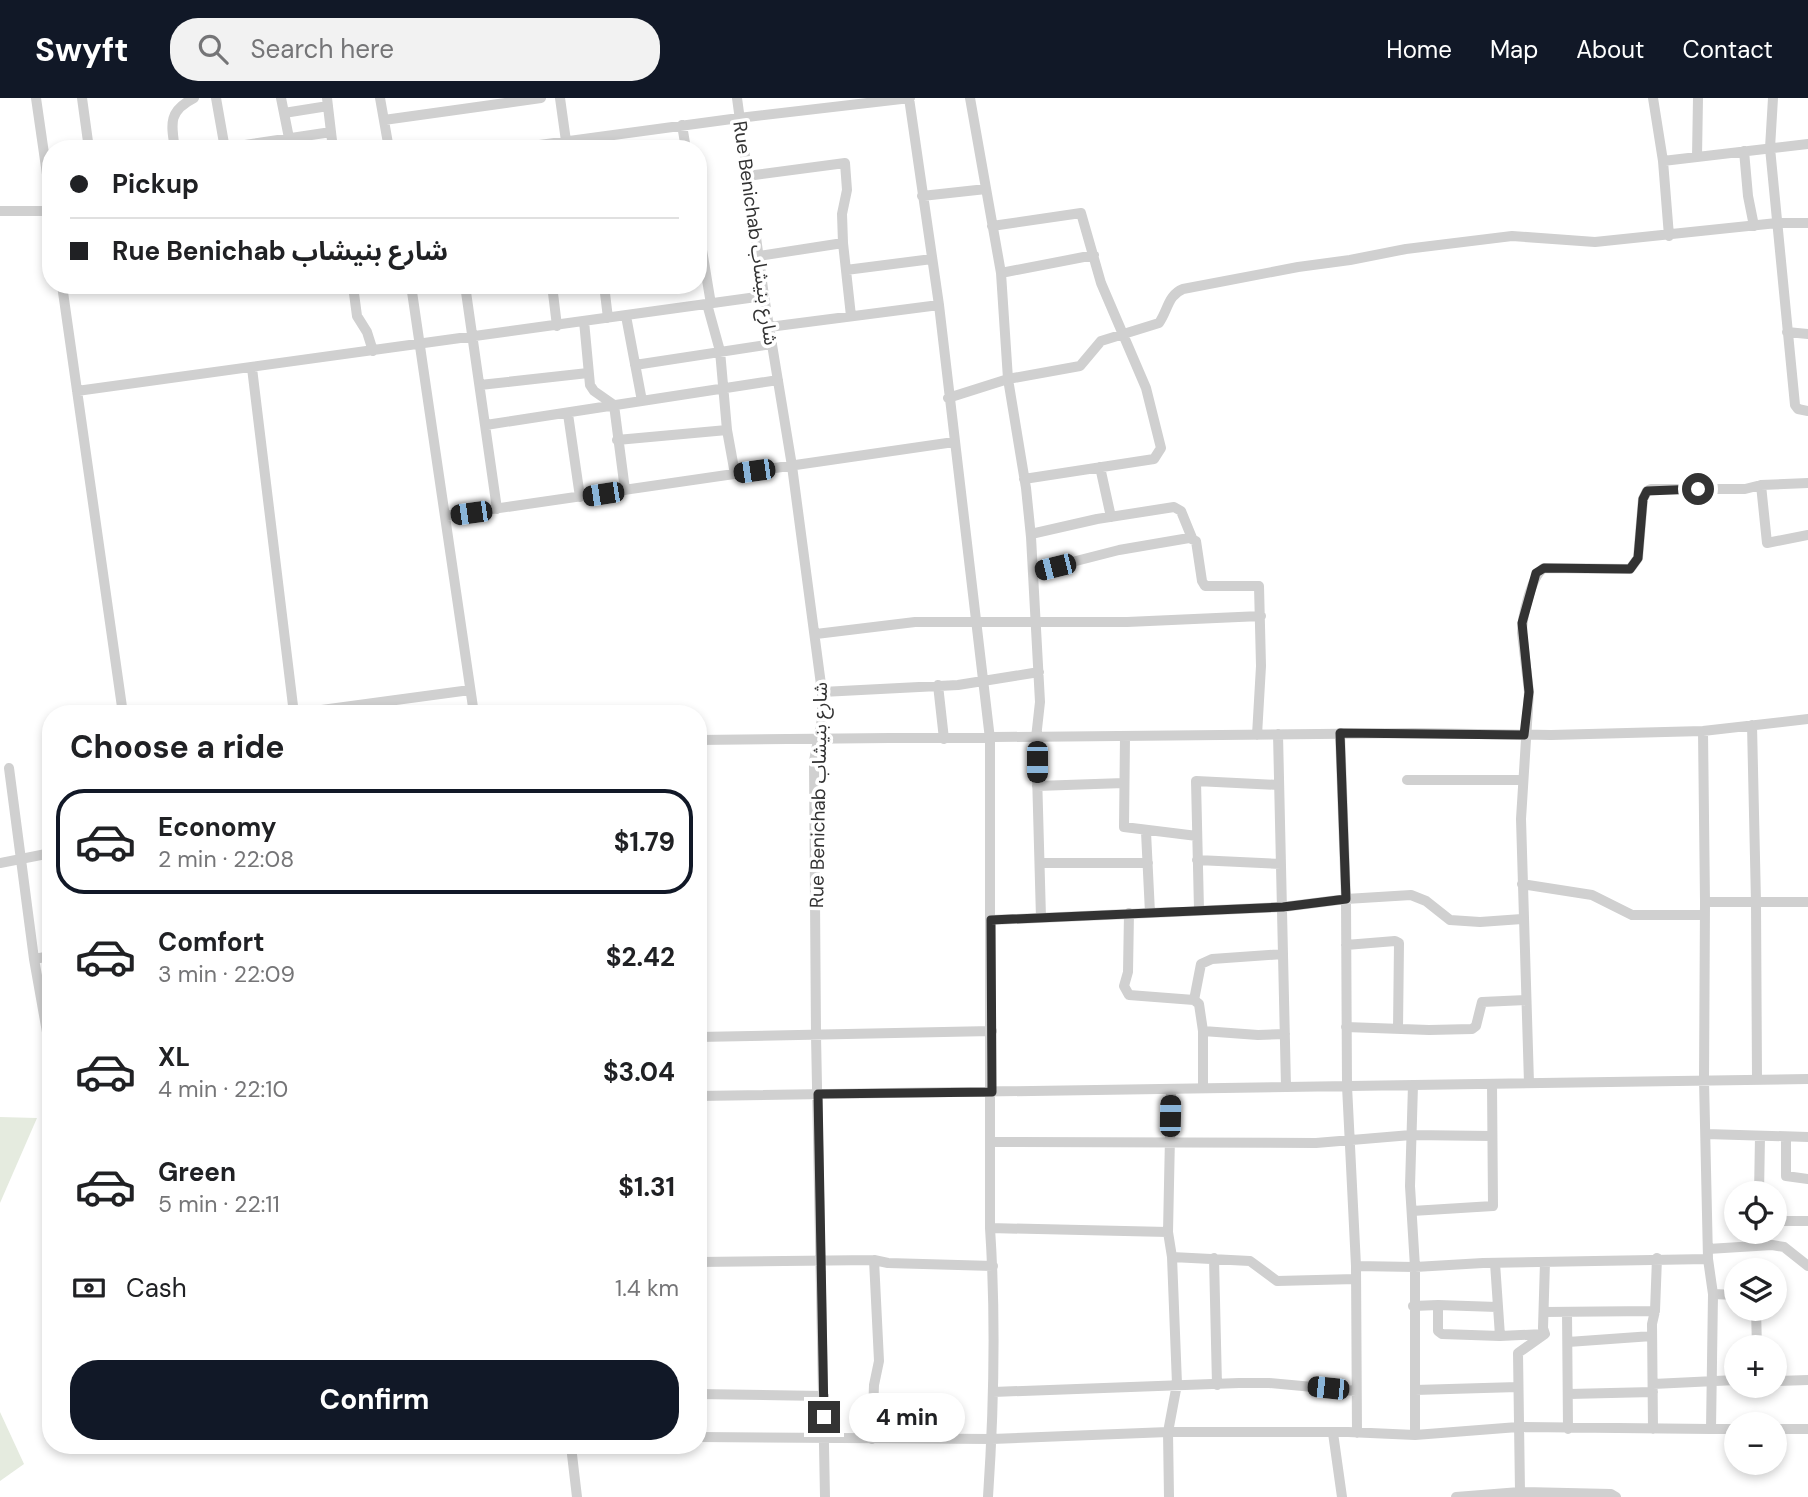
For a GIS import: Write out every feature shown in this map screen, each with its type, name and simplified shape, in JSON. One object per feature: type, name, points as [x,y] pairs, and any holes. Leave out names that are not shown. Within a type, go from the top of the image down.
[{"type":"street","points":[[36,98],[43,140]]},
{"type":"street","points":[[82,98],[88,140]]},
{"type":"street","points":[[174,140],[173,116],[184,103],[194,98]]},
{"type":"street","points":[[216,98],[224,140]]},
{"type":"street","points":[[281,98],[289,138]]},
{"type":"street","points":[[380,98],[387,140]]},
{"type":"street","points":[[384,120],[541,98]]},
{"type":"street","points":[[559,98],[559,140]]},
{"type":"street","name":"Rue Benichab شارع بنيشاب","points":[[737,98],[764,296],[792,466],[822,692],[822,719],[814,761],[825,1497]]},
{"type":"street","points":[[579,140],[909,98],[939,305],[989,739],[993,1392],[988,1497]]},
{"type":"street","points":[[970,98],[1001,273],[1007,379],[1031,534],[1040,702],[1037,786],[1041,918]]},
{"type":"street","points":[[1653,98],[1663,161],[1670,236]]},
{"type":"street","points":[[1697,157],[1698,98]]},
{"type":"street","points":[[1773,98],[1770,148],[1795,405],[1798,409],[1808,411]]},
{"type":"street","points":[[284,113],[328,102],[332,140]]},
{"type":"street","points":[[682,125],[684,140]]},
{"type":"street","points":[[276,140],[331,132]]},
{"type":"street","points":[[599,136],[600,140]]},
{"type":"street","points":[[1663,161],[1808,144]]},
{"type":"street","points":[[1744,151],[1754,226]]},
{"type":"street","points":[[747,176],[845,163],[847,190],[842,214],[843,243],[851,316]]},
{"type":"street","points":[[922,196],[986,189]]},
{"type":"street","points":[[0,211],[42,211]]},
{"type":"street","points":[[992,226],[1081,213],[1101,284],[1146,388],[1161,447],[1154,459],[1024,479]]},
{"type":"street","points":[[948,398],[1007,379],[1080,366],[1101,341],[1159,323],[1170,298],[1176,292],[1298,267],[1406,249],[1512,236],[1595,242],[1777,223],[1808,223]]},
{"type":"street","points":[[759,256],[843,243]]},
{"type":"street","points":[[1001,273],[1094,255]]},
{"type":"street","points":[[846,270],[932,259]]},
{"type":"street","points":[[707,292],[720,351],[727,430],[735,474]]},
{"type":"street","points":[[63,294],[122,705]]},
{"type":"street","points":[[354,294],[357,316],[367,332],[373,351]]},
{"type":"street","points":[[412,294],[472,705]]},
{"type":"street","points":[[466,294],[497,509]]},
{"type":"street","points":[[553,294],[557,326]]},
{"type":"street","points":[[605,294],[608,318]]},
{"type":"street","points":[[77,391],[764,296]]},
{"type":"street","points":[[769,327],[939,305]]},
{"type":"street","points":[[626,316],[642,401]]},
{"type":"street","points":[[583,321],[592,389],[614,405],[625,490]]},
{"type":"street","points":[[1787,332],[1808,334]]},
{"type":"street","points":[[635,365],[772,344]]},
{"type":"street","points":[[252,368],[292,705]]},
{"type":"street","points":[[480,384],[588,373]]},
{"type":"street","points":[[485,425],[778,380]]},
{"type":"street","points":[[568,414],[580,497]]},
{"type":"street","points":[[617,440],[727,430]]},
{"type":"street","points":[[445,516],[954,442]]},
{"type":"street","points":[[1100,467],[1111,517]]},
{"type":"street","points":[[1529,1083],[1522,919],[1522,780],[1529,692],[1522,623],[1536,573],[1544,568],[1630,569],[1638,558],[1643,499],[1651,489],[1745,489],[1761,485],[1808,483]]},
{"type":"street","points":[[1761,485],[1767,543],[1808,535]]},
{"type":"street","points":[[1031,534],[1111,517],[1178,508],[1196,541],[1205,586],[1258,585],[1260,589],[1257,735]]},
{"type":"street","points":[[1033,572],[1118,550],[1192,538]]},
{"type":"street","points":[[816,634],[915,622],[1126,622],[1261,616]]},
{"type":"street","points":[[822,692],[958,685],[1038,671]]},
{"type":"street","points":[[938,685],[944,739]]},
{"type":"street","points":[[362,705],[470,691]]},
{"type":"street","points":[[707,740],[989,739],[1340,733],[1524,735],[1703,731],[1808,719]]},
{"type":"street","points":[[1752,725],[1757,1080]]},
{"type":"street","points":[[1703,731],[1704,1080],[1708,1254],[1713,1294],[1711,1429]]},
{"type":"street","points":[[1340,733],[1346,899],[1347,1086],[1352,1140],[1356,1266],[1357,1433]]},
{"type":"street","points":[[1278,734],[1286,1087]]},
{"type":"street","points":[[1125,737],[1124,827],[1146,832],[1197,836]]},
{"type":"street","points":[[9,768],[42,1004]]},
{"type":"street","points":[[1408,780],[1522,780]]},
{"type":"street","points":[[1199,911],[1196,781],[1279,786]]},
{"type":"street","points":[[1037,786],[1124,783]]},
{"type":"street","points":[[1146,832],[1150,913]]},
{"type":"street","points":[[0,863],[42,855]]},
{"type":"street","points":[[1197,860],[1281,864]]},
{"type":"street","points":[[1040,863],[1148,863]]},
{"type":"street","points":[[1522,884],[1591,895],[1632,915],[1705,915]]},
{"type":"street","points":[[991,920],[1283,907],[1411,895],[1426,901],[1450,920],[1480,922],[1522,919]]},
{"type":"street","points":[[1705,902],[1808,902]]},
{"type":"street","points":[[1129,913],[1128,972],[1124,986],[1126,993],[1194,1000],[1200,1007],[1203,1031],[1203,1088]]},
{"type":"street","points":[[1346,944],[1399,943],[1398,1029]]},
{"type":"street","points":[[1194,1000],[1201,964],[1212,959],[1283,954]]},
{"type":"street","points":[[34,960],[42,958]]},
{"type":"street","points":[[1346,1027],[1472,1029],[1476,1026],[1482,1002],[1526,1000]]},
{"type":"street","points":[[707,1037],[992,1031]]},
{"type":"street","points":[[1203,1031],[1285,1034]]},
{"type":"street","points":[[707,1096],[1808,1079]]},
{"type":"street","points":[[1412,1211],[1493,1206],[1492,1084]]},
{"type":"street","points":[[1413,1085],[1411,1135],[1415,1267],[1415,1435]]},
{"type":"street","points":[[1169,1497],[1168,1432],[1177,1384],[1172,1257],[1168,1232],[1171,1089]]},
{"type":"street","points":[[1706,1134],[1808,1137]]},
{"type":"street","points":[[991,1142],[1317,1143],[1411,1135],[1492,1136]]},
{"type":"street","points":[[1759,1181],[1760,1136]]},
{"type":"street","points":[[1786,1137],[1784,1172],[1787,1176],[1808,1179]]},
{"type":"street","points":[[1787,1221],[1808,1222]]},
{"type":"street","points":[[990,1228],[1168,1232]]},
{"type":"street","points":[[1356,1266],[1415,1267],[1657,1258],[1708,1254],[1757,1246],[1784,1247],[1808,1266]]},
{"type":"street","points":[[1172,1257],[1250,1261],[1278,1281],[1356,1279]]},
{"type":"street","points":[[1214,1258],[1217,1385]]},
{"type":"street","points":[[1653,1429],[1652,1324],[1657,1258]]},
{"type":"street","points":[[872,1438],[874,1385],[879,1361],[874,1260]]},
{"type":"street","points":[[707,1262],[874,1260],[888,1263],[993,1266]]},
{"type":"street","points":[[1495,1262],[1500,1336]]},
{"type":"street","points":[[1545,1262],[1545,1334]]},
{"type":"street","points":[[1713,1294],[1724,1294]]},
{"type":"street","points":[[1438,1305],[1440,1334],[1545,1334]]},
{"type":"street","points":[[1413,1306],[1497,1307]]},
{"type":"street","points":[[1544,1311],[1655,1311]]},
{"type":"street","points":[[1567,1312],[1569,1429]]},
{"type":"street","points":[[1520,1492],[1518,1353],[1545,1334]]},
{"type":"street","points":[[1568,1342],[1652,1336]]},
{"type":"street","points":[[1569,1394],[1724,1380]]},
{"type":"street","points":[[1787,1381],[1808,1380]]},
{"type":"street","points":[[993,1392],[1269,1383],[1356,1391]]},
{"type":"street","points":[[1415,1390],[1518,1387]]},
{"type":"street","points":[[707,1394],[824,1396]]},
{"type":"street","points":[[707,1437],[992,1440],[1168,1432],[1415,1435],[1518,1427],[1724,1429]]},
{"type":"street","points":[[1787,1429],[1808,1429]]},
{"type":"street","points":[[1333,1433],[1342,1497]]},
{"type":"street","points":[[572,1454],[577,1497]]},
{"type":"street","points":[[1456,1497],[1520,1492],[1611,1494],[1616,1497]]},
{"type":"shaded area","points":[[0,1117],[37,1118],[0,1203]]},
{"type":"shaded area","points":[[0,1412],[24,1464],[0,1481]]},
{"type":"route","points":[[824,1417],[818,1094],[992,1092],[991,920],[1283,907],[1346,899],[1340,733],[1524,735],[1529,692],[1522,623],[1536,573],[1544,568],[1630,569],[1638,558],[1643,499],[1647,491],[1698,489]]}]
